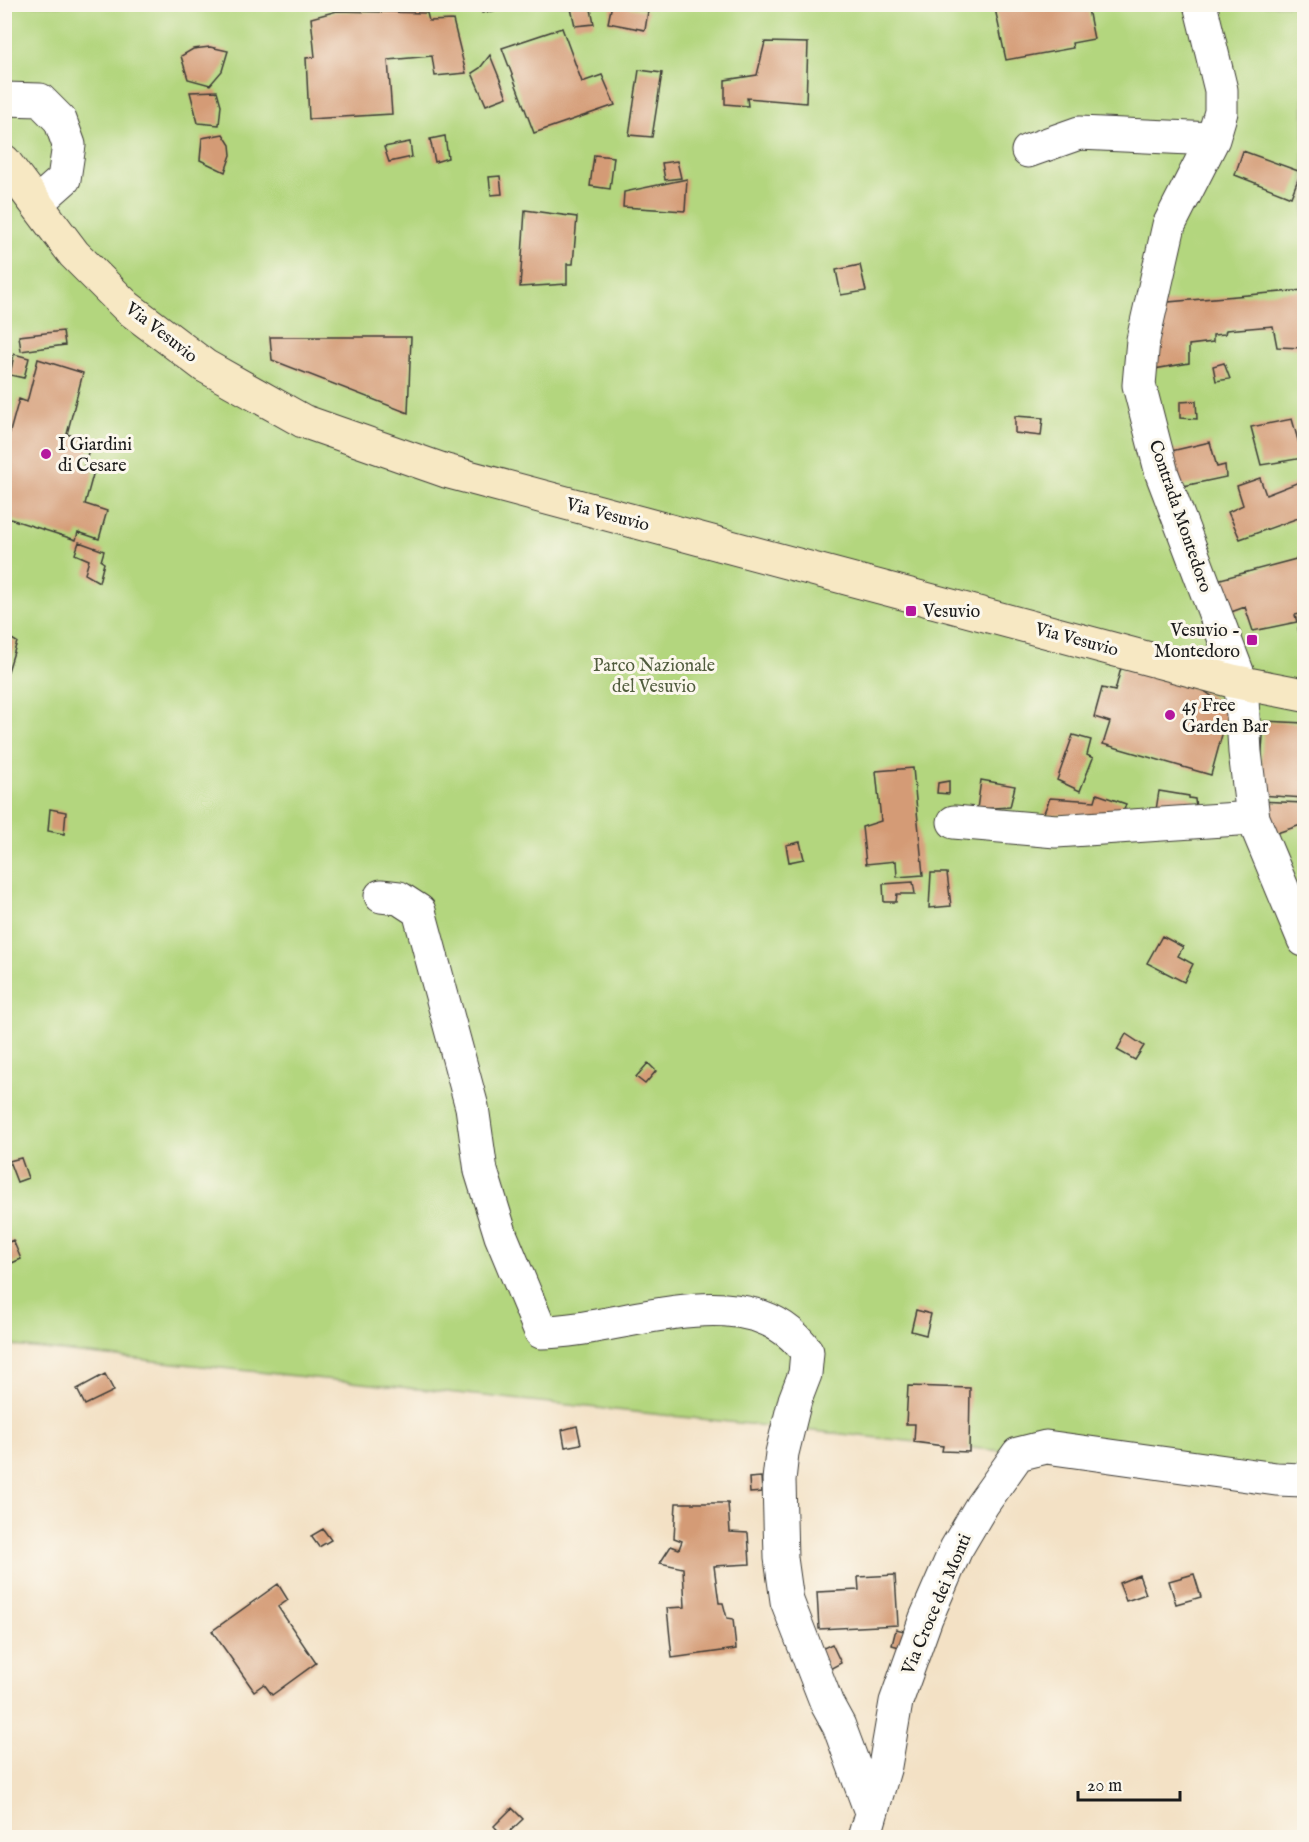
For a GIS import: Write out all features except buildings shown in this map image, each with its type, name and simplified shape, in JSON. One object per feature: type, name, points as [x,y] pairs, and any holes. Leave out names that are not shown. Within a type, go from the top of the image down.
[{"type":"street","name":"Contrada Montedoro","points":[[1200,4],[1221,90],[1221,112],[1213,139],[1169,225],[1143,340],[1139,385],[1162,474],[1241,682]]},
{"type":"street","points":[[4,99],[40,100],[60,120],[69,145],[64,179],[38,202]]},
{"type":"street","points":[[1028,151],[1079,133],[1213,139]]},
{"type":"street","name":"Via Vesuvio","points":[[4,161],[38,202],[74,254],[128,307],[205,366],[303,421],[446,471],[1241,682],[1305,694]]},
{"type":"street","points":[[1241,682],[1245,752],[1253,818],[1305,940]]},
{"type":"street","points":[[954,822],[1056,831],[1253,818]]},
{"type":"street","points":[[381,896],[399,898],[418,911],[472,1107],[481,1171],[501,1236],[541,1332],[560,1332],[671,1314],[739,1310],[776,1321],[796,1335],[807,1352],[805,1374],[795,1400],[782,1453],[779,1480],[781,1558],[787,1601],[827,1704],[839,1726],[867,1825]]},
{"type":"street","name":"Via Croce dei Monti","points":[[867,1825],[885,1766],[896,1702],[926,1618],[956,1549],[982,1504],[1018,1454],[1046,1447],[1276,1479],[1305,1480]]},
{"type":"green space","name":"Parco Nazionale del Vesuvio","points":[[5,5],[1304,5],[1304,1491],[1011,1452],[5,1345]]},
{"type":"place","name":"I Giardini di Cesare","points":[[46,454]]},
{"type":"place","name":"Vesuvio","points":[[911,611]]},
{"type":"place","name":"Vesuvio - Montedoro","points":[[1252,640]]},
{"type":"place","name":"45 Free Garden Bar","points":[[1170,715]]}]
